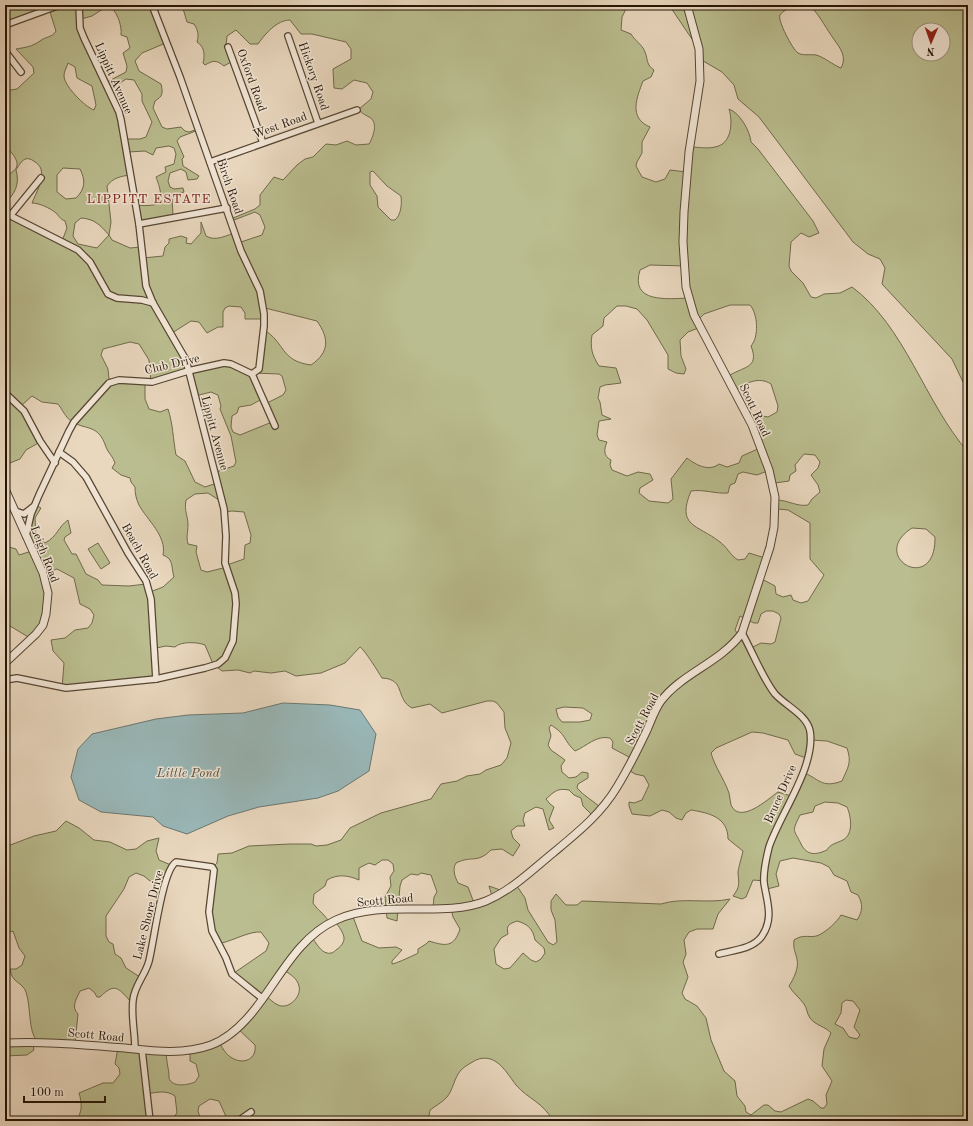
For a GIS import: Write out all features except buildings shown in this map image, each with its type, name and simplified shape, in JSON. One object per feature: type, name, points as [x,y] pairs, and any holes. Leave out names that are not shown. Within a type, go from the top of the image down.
[{"type":"street","points":[[5,25],[60,5]]},
{"type":"street","name":"Lippitt Avenue","points":[[5,680],[16,678],[66,688],[156,678],[205,668],[218,664],[225,658],[230,649],[235,622],[235,593],[225,563],[226,524],[224,509],[184,354],[154,303],[144,278],[139,224],[119,112],[80,28],[79,5]]},
{"type":"street","name":"Birch Road","points":[[152,5],[180,77],[241,251],[260,291],[264,314],[259,366],[257,371],[252,374]]},
{"type":"street","name":"Scott Road","points":[[5,1043],[53,1042],[138,1050],[175,1051],[214,1044],[238,1028],[263,999],[295,953],[320,929],[336,920],[371,910],[455,908],[475,905],[487,900],[520,881],[591,821],[605,806],[625,774],[660,703],[669,692],[722,655],[734,644],[742,633],[770,547],[774,527],[775,497],[769,470],[752,424],[694,315],[686,287],[683,242],[684,212],[690,152],[700,81],[699,49],[687,5]]},
{"type":"street","name":"Hickory Road","points":[[288,36],[318,123]]},
{"type":"street","name":"Oxford Road","points":[[228,47],[263,143]]},
{"type":"street","points":[[5,51],[21,72]]},
{"type":"street","name":"West Road","points":[[210,162],[357,110]]},
{"type":"street","points":[[41,178],[8,214],[78,250],[90,262],[108,294],[117,298],[142,300],[154,303]]},
{"type":"street","points":[[139,224],[227,208]]},
{"type":"street","name":"Club Drive","points":[[26,537],[35,504],[74,422],[109,383],[119,380],[152,382],[188,371],[224,363],[230,364],[252,374]]},
{"type":"street","points":[[252,374],[275,426]]},
{"type":"street","points":[[5,393],[24,411],[40,441],[55,463]]},
{"type":"street","name":"Beach Road","points":[[59,452],[73,462],[86,477],[128,553],[146,582],[151,599],[156,678]]},
{"type":"street","name":"Leigh Road","points":[[5,489],[47,588],[46,614],[43,625],[36,634],[5,664]]},
{"type":"street","points":[[15,512],[20,514],[28,512],[35,504]]},
{"type":"street","name":"Bruce Drive","points":[[719,954],[754,944],[763,935],[767,926],[770,911],[764,882],[767,858],[775,832],[804,770],[810,740],[808,725],[774,692],[742,633]]},
{"type":"street","name":"Lake Shore Drive","points":[[138,1050],[133,1011],[135,987],[149,962],[160,902],[171,868],[176,862],[204,866],[214,870],[209,912],[212,931],[226,958],[232,974],[263,999]]},
{"type":"street","points":[[138,1050],[150,1121]]},
{"type":"street","points":[[238,1121],[251,1112]]},
{"type":"green space","points":[[5,5],[165,5],[155,9],[168,42],[142,53],[135,61],[139,71],[161,84],[162,94],[160,98],[155,101],[153,108],[162,127],[167,129],[181,127],[185,131],[189,132],[201,128],[180,137],[177,141],[184,157],[182,159],[183,166],[199,176],[197,179],[188,180],[186,172],[181,169],[170,173],[168,181],[170,187],[174,189],[183,188],[184,192],[174,195],[172,199],[173,215],[139,222],[137,206],[157,204],[160,193],[159,184],[156,177],[166,172],[165,167],[174,164],[176,154],[174,148],[169,146],[156,148],[153,155],[145,151],[128,152],[130,175],[114,179],[107,186],[111,222],[109,235],[112,240],[130,248],[141,247],[143,258],[163,256],[165,247],[169,243],[169,239],[181,236],[187,238],[186,243],[191,244],[201,233],[201,222],[206,236],[210,238],[218,238],[237,232],[241,242],[262,235],[265,227],[260,215],[255,212],[234,220],[233,218],[255,209],[260,205],[260,195],[274,177],[283,180],[297,165],[305,159],[313,157],[326,144],[336,145],[347,141],[356,145],[369,144],[374,130],[374,122],[372,119],[362,113],[359,109],[371,99],[373,92],[367,83],[354,80],[342,89],[334,88],[333,69],[351,59],[351,49],[346,42],[312,34],[301,34],[290,20],[280,22],[272,28],[258,44],[250,44],[236,30],[227,36],[226,46],[231,62],[224,66],[215,61],[205,65],[203,63],[204,55],[202,46],[197,42],[198,35],[196,28],[194,24],[187,22],[182,5],[628,5],[622,17],[621,30],[631,34],[642,47],[648,64],[654,70],[651,77],[643,81],[638,94],[636,107],[639,118],[643,123],[650,127],[642,142],[642,153],[636,166],[642,177],[656,182],[665,179],[670,170],[687,172],[690,147],[712,148],[725,142],[731,126],[729,109],[741,118],[751,142],[813,221],[819,233],[809,237],[801,233],[791,242],[789,266],[791,271],[803,283],[811,297],[816,298],[824,294],[840,293],[852,287],[870,303],[901,343],[939,411],[968,452],[968,1121],[553,1121],[545,1109],[521,1090],[500,1065],[495,1061],[483,1058],[476,1060],[461,1070],[447,1097],[430,1110],[428,1121],[250,1121],[245,1116],[238,1121],[228,1121],[219,1101],[210,1099],[199,1106],[198,1111],[201,1121],[166,1121],[166,1119],[173,1118],[177,1113],[175,1096],[162,1092],[147,1094],[149,1121],[75,1121],[81,1111],[81,1100],[79,1093],[103,1083],[113,1083],[120,1074],[119,1068],[115,1064],[118,1048],[166,1049],[169,1078],[173,1083],[180,1085],[195,1082],[199,1076],[196,1064],[190,1061],[190,1048],[218,1040],[227,1054],[237,1060],[245,1061],[254,1054],[255,1045],[236,1027],[262,998],[234,973],[266,951],[269,943],[261,932],[247,934],[222,943],[216,934],[212,926],[209,906],[213,867],[217,863],[218,854],[232,853],[249,846],[311,844],[316,846],[327,845],[341,840],[350,828],[381,813],[431,799],[441,784],[457,781],[467,776],[480,774],[486,770],[501,765],[507,758],[511,743],[505,728],[504,712],[497,703],[487,701],[442,713],[430,704],[412,708],[404,700],[398,686],[389,679],[382,678],[368,656],[360,647],[345,663],[321,673],[296,676],[285,671],[271,673],[254,671],[250,673],[238,670],[222,671],[213,664],[205,645],[198,643],[185,643],[175,647],[166,646],[156,648],[155,676],[151,679],[62,688],[64,663],[53,651],[51,640],[65,638],[75,630],[88,628],[92,623],[94,615],[90,609],[80,604],[74,578],[57,569],[45,574],[47,584],[41,625],[30,638],[5,623],[5,546],[16,549],[19,555],[32,551],[29,538],[29,527],[37,506],[41,508],[35,518],[36,537],[45,543],[53,538],[68,520],[71,533],[65,537],[64,540],[72,554],[76,554],[86,574],[98,580],[102,585],[129,586],[146,584],[150,592],[163,587],[174,577],[171,561],[163,555],[162,541],[156,528],[142,511],[137,500],[135,487],[130,478],[121,475],[112,468],[115,463],[99,434],[69,420],[58,404],[42,402],[32,396],[22,405],[40,442],[26,450],[20,459],[5,465],[5,212],[62,241],[67,228],[65,221],[54,211],[32,203],[39,186],[42,173],[37,163],[32,160],[24,160],[16,170],[16,188],[12,196],[5,203],[5,176],[12,173],[16,169],[17,161],[5,145],[5,86],[11,90],[17,89],[34,73],[33,67],[16,49],[34,44],[53,35],[56,31],[49,9],[5,23]],"holes":[[[106,7],[112,8],[119,21],[121,35],[127,37],[130,48],[123,53],[127,66],[126,72],[107,82],[81,26],[81,19],[92,16]],[[68,63],[75,67],[77,78],[92,86],[96,105],[94,110],[80,100],[71,90],[65,79],[64,72]],[[126,79],[134,80],[142,94],[142,101],[152,122],[146,137],[140,139],[126,139],[111,89]],[[63,168],[80,169],[82,173],[84,185],[76,198],[66,199],[57,192],[57,175]],[[373,171],[387,186],[401,196],[401,209],[395,220],[391,220],[378,207],[377,196],[370,185],[370,172]],[[81,218],[97,223],[109,235],[97,248],[78,244],[73,236],[75,223]],[[650,265],[685,266],[689,298],[670,299],[652,297],[645,294],[640,288],[638,281],[640,270]],[[730,305],[750,305],[753,309],[756,320],[755,337],[751,346],[753,353],[752,363],[727,377],[734,391],[747,383],[757,381],[771,384],[778,406],[777,412],[768,417],[762,416],[750,422],[760,448],[742,456],[739,463],[727,467],[719,464],[711,467],[703,467],[687,458],[671,479],[673,499],[668,503],[649,501],[639,493],[640,488],[653,480],[650,474],[638,472],[627,476],[612,470],[610,465],[611,460],[605,454],[607,442],[599,440],[597,435],[599,421],[611,419],[602,415],[598,398],[600,387],[621,383],[616,368],[599,366],[591,348],[592,335],[603,326],[604,318],[617,306],[626,306],[637,309],[647,320],[668,355],[668,369],[676,373],[684,374],[686,369],[681,356],[680,340],[688,332],[701,327],[698,320],[704,314]],[[229,306],[241,307],[245,313],[245,319],[264,319],[265,308],[317,321],[324,333],[326,344],[322,355],[311,365],[294,360],[276,340],[264,330],[258,368],[254,373],[279,374],[282,376],[286,390],[283,395],[265,404],[272,422],[240,435],[233,432],[231,427],[232,416],[237,413],[239,407],[251,405],[262,399],[251,372],[226,362],[214,362],[189,370],[172,333],[191,321],[199,322],[207,333],[218,327],[223,327],[223,312],[225,308]],[[130,342],[139,344],[149,360],[151,382],[189,372],[195,396],[211,392],[218,395],[221,406],[220,409],[231,436],[236,462],[234,466],[216,472],[217,483],[205,487],[195,482],[185,461],[176,455],[168,409],[160,412],[149,409],[145,399],[145,383],[109,379],[108,369],[101,355],[103,349]],[[804,454],[815,455],[820,462],[818,468],[811,475],[818,485],[820,492],[808,505],[800,505],[776,500],[776,511],[778,509],[788,510],[810,523],[810,559],[824,575],[808,601],[801,603],[793,600],[791,595],[783,597],[776,594],[775,586],[758,577],[765,558],[749,553],[745,559],[738,560],[720,542],[691,523],[686,512],[691,491],[728,493],[730,485],[735,483],[738,474],[743,472],[757,475],[770,470],[775,483],[789,481],[790,475],[796,471],[795,465]],[[208,493],[222,502],[224,512],[244,512],[251,535],[250,543],[245,545],[244,559],[227,565],[227,567],[207,572],[201,570],[196,552],[197,546],[188,544],[186,500],[195,494]],[[912,528],[926,529],[935,537],[932,555],[926,565],[916,568],[907,566],[900,559],[897,550],[900,539]],[[766,611],[773,611],[779,614],[781,618],[775,642],[771,644],[761,643],[749,649],[735,630],[740,616],[754,623],[758,623],[761,614]],[[564,707],[583,708],[592,714],[590,720],[580,722],[562,722],[558,717],[556,709]],[[551,725],[560,732],[575,751],[596,739],[605,737],[610,738],[613,742],[612,748],[629,757],[625,768],[635,774],[644,776],[649,785],[642,800],[634,803],[629,802],[632,814],[650,816],[662,810],[669,812],[676,818],[682,820],[686,813],[691,810],[711,815],[721,821],[725,826],[728,839],[743,851],[738,871],[737,890],[733,896],[742,899],[746,897],[753,880],[765,881],[767,889],[779,886],[776,874],[780,861],[793,858],[821,863],[829,867],[834,875],[847,881],[851,892],[858,895],[862,908],[857,920],[841,915],[832,926],[819,935],[804,936],[794,940],[797,969],[789,986],[806,1007],[810,1018],[831,1033],[824,1049],[822,1066],[832,1081],[826,1095],[827,1104],[824,1108],[821,1108],[813,1101],[808,1099],[781,1112],[775,1111],[768,1105],[764,1105],[751,1115],[746,1112],[745,1106],[737,1096],[735,1081],[724,1071],[711,1040],[706,1018],[697,1006],[685,999],[682,993],[688,977],[683,962],[686,954],[684,940],[689,932],[697,929],[713,929],[718,914],[730,899],[713,901],[678,901],[661,904],[582,901],[577,905],[566,905],[556,894],[551,901],[551,910],[555,920],[557,942],[553,945],[548,942],[528,910],[525,898],[517,886],[503,891],[489,886],[492,896],[474,903],[468,887],[458,883],[454,870],[456,863],[482,857],[491,850],[502,849],[513,856],[520,845],[513,838],[511,831],[517,826],[525,826],[523,820],[525,813],[536,807],[543,809],[549,830],[554,828],[549,820],[554,807],[546,799],[556,791],[562,789],[569,790],[574,795],[581,798],[583,806],[592,815],[600,807],[577,788],[578,784],[588,778],[588,773],[582,772],[576,777],[569,778],[562,772],[561,766],[565,760],[551,750],[548,745],[551,736],[549,728]],[[752,732],[763,733],[788,740],[795,754],[806,758],[810,740],[827,741],[847,748],[849,758],[849,765],[842,781],[829,784],[820,782],[802,772],[791,796],[778,792],[754,809],[747,812],[735,810],[731,805],[729,793],[711,753],[716,748]],[[825,802],[838,803],[847,807],[851,825],[849,834],[843,840],[832,845],[827,850],[819,853],[812,853],[803,848],[794,831],[800,815],[813,812],[815,806]],[[382,860],[388,860],[393,864],[394,871],[390,877],[391,886],[385,897],[387,918],[397,921],[400,886],[402,880],[411,874],[418,875],[421,873],[431,875],[437,892],[434,897],[433,908],[451,908],[453,917],[460,929],[458,935],[455,940],[448,944],[440,944],[429,941],[418,949],[418,953],[392,964],[392,961],[402,950],[396,947],[379,948],[362,941],[352,914],[335,921],[343,933],[343,943],[333,952],[327,953],[323,951],[312,937],[329,922],[313,903],[314,894],[325,886],[327,880],[331,878],[347,876],[359,880],[359,868],[369,863],[375,865]],[[517,921],[529,928],[533,933],[535,940],[544,948],[545,953],[541,959],[536,962],[531,960],[523,953],[510,968],[504,969],[496,964],[494,949],[501,938],[508,934],[507,929],[509,925]],[[284,970],[297,981],[299,990],[296,998],[290,1004],[286,1006],[276,1004],[265,995]],[[846,1000],[853,1001],[860,1010],[854,1027],[860,1035],[857,1039],[849,1037],[843,1028],[835,1024],[841,1013],[842,1003]]]},
{"type":"green space","points":[[669,5],[795,5],[783,12],[780,15],[780,18],[786,35],[796,51],[802,54],[819,56],[841,68],[843,63],[843,55],[839,47],[819,16],[809,5],[968,5],[968,388],[963,382],[952,359],[882,284],[885,268],[880,259],[868,254],[853,242],[759,117],[738,99],[734,85],[722,72],[698,58],[696,45]]},
{"type":"green space","points":[[98,543],[110,563],[101,569],[88,549]]},
{"type":"green space","points":[[66,821],[79,828],[94,840],[110,842],[127,850],[136,849],[147,841],[159,838],[156,851],[159,860],[171,865],[164,885],[150,881],[144,876],[136,873],[129,877],[124,889],[106,916],[106,936],[109,942],[113,944],[115,954],[121,958],[126,968],[140,977],[133,998],[130,1001],[116,988],[112,988],[100,997],[97,997],[89,988],[80,991],[75,1006],[78,1014],[75,1043],[37,1041],[34,1037],[26,992],[24,988],[15,980],[10,969],[16,969],[22,965],[25,956],[19,948],[13,931],[5,934],[5,847],[34,836],[56,831]]},
{"type":"green space","points":[[5,1042],[33,1045],[34,1050],[27,1055],[5,1056]]},
{"type":"water","name":"Little Pond","points":[[283,703],[330,705],[360,710],[376,734],[369,771],[338,791],[318,798],[259,807],[228,816],[187,834],[163,826],[153,817],[101,812],[79,800],[71,777],[78,749],[92,734],[156,719],[188,715],[243,713]]},
{"type":"district","name":"LIPPITT ESTATE","points":[[149,198]]}]
